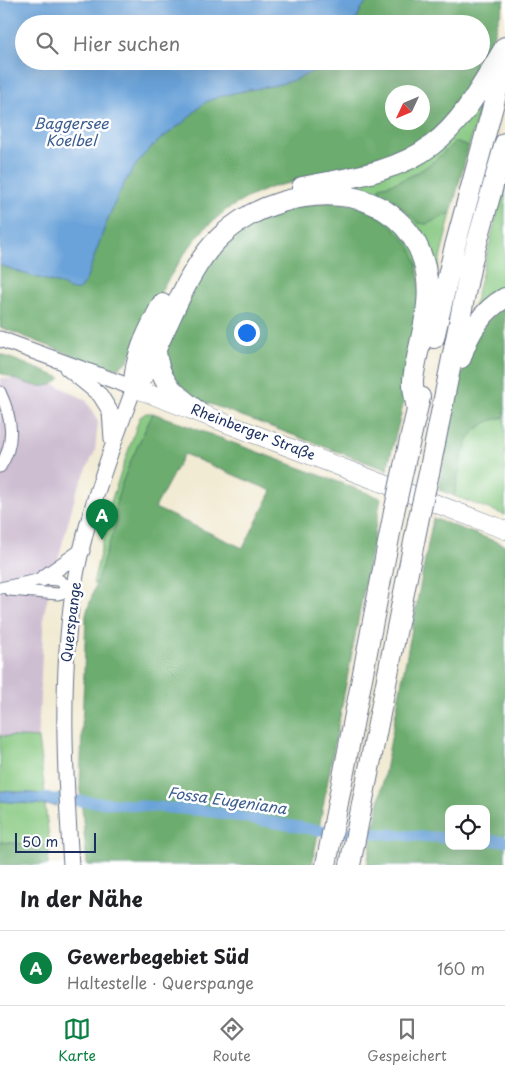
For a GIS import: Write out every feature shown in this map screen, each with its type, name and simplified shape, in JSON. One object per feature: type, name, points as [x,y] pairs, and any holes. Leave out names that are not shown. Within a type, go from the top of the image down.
[{"type":"highway","points":[[134,388],[135,369],[147,335],[192,250],[210,231],[244,206],[262,198],[280,192],[376,171],[414,156],[426,149],[451,128],[473,99],[505,47]]},
{"type":"highway","points":[[326,865],[404,466],[454,250],[505,62]]},
{"type":"highway","points":[[350,865],[471,264],[505,143]]},
{"type":"highway","points":[[134,388],[146,373],[166,326],[203,258],[219,238],[251,214],[274,204],[302,198],[340,196],[361,199],[383,209],[402,224],[410,234],[423,260],[427,290],[424,334],[413,382],[417,410]]},
{"type":"highway","points":[[446,383],[457,370],[463,349],[474,327],[488,309],[505,298]]},
{"type":"highway","points":[[156,352],[163,379],[171,390],[196,410]]},
{"type":"main road","name":"Rheinberger Straße","points":[[134,388],[196,410],[505,530]]},
{"type":"street","name":"Rheinberger Straße","points":[[0,339],[134,388]]},
{"type":"street","points":[[58,361],[100,395],[110,411],[112,446]]},
{"type":"street","name":"Querspange","points":[[71,865],[65,772],[66,650],[73,590],[98,486],[134,388]]},
{"type":"street","points":[[0,392],[8,410],[11,424],[9,448],[0,467]]},
{"type":"street","points":[[42,579],[82,550]]},
{"type":"street","points":[[0,589],[42,579],[59,580],[73,590]]},
{"type":"street","points":[[0,589],[58,594],[73,590]]},
{"type":"shaded area","points":[[0,378],[52,383],[86,400],[98,421],[95,451],[76,493],[44,612],[38,738],[0,736]]},
{"type":"green space","points":[[369,0],[505,0],[490,45],[490,15],[359,15]]},
{"type":"green space","points":[[314,70],[482,70],[464,98],[434,134],[394,159],[272,187],[226,210],[204,229],[187,250],[162,289],[128,361],[118,368],[105,368],[0,327],[0,265],[79,290],[86,280],[120,192],[136,165],[152,147],[210,100],[299,78]]},
{"type":"green space","points":[[484,93],[469,146],[454,142],[438,158],[412,176],[380,187],[380,194],[405,210],[418,223],[427,224],[451,213],[434,284],[345,184]]},
{"type":"green space","points":[[454,142],[469,146],[451,213],[427,224],[418,223],[405,210],[380,193],[380,187],[412,176],[438,158]]},
{"type":"green space","points":[[505,182],[505,292],[469,325]]},
{"type":"green space","points":[[328,202],[359,206],[381,218],[395,229],[411,249],[418,270],[420,296],[418,326],[407,390],[387,470],[196,399],[178,388],[162,352],[210,258],[240,231],[287,208]]},
{"type":"green space","points":[[505,305],[505,417],[490,421],[479,427],[471,435],[462,456],[454,496],[439,490],[459,383],[473,343],[481,329]]},
{"type":"green space","points":[[0,354],[61,378],[48,386],[32,385],[15,379],[0,373]]},
{"type":"green space","points":[[146,413],[153,413],[122,485],[117,500],[116,523],[96,584],[93,584],[105,532],[101,531],[140,417]]},
{"type":"green space","points":[[153,413],[381,498],[312,865],[87,865],[80,787],[86,614],[116,523],[117,500],[122,485]],"holes":[[[184,454],[272,491],[243,548],[155,508]]]},
{"type":"green space","points":[[505,417],[505,515],[454,496],[462,456],[471,435],[479,427],[490,421]]},
{"type":"green space","points":[[433,518],[505,545],[505,865],[367,865]]},
{"type":"green space","points":[[0,736],[38,738],[45,794],[0,791]]},
{"type":"green space","points":[[0,801],[45,805],[50,846],[0,842]]},
{"type":"green space","points":[[0,842],[50,846],[48,865],[0,865]]},
{"type":"water","name":"Baggersee Koelbel","points":[[0,0],[369,0],[359,15],[15,15],[15,70],[314,70],[284,83],[225,95],[210,100],[152,147],[136,165],[120,192],[107,221],[86,280],[79,290],[70,289],[0,265]]},
{"type":"water","points":[[0,791],[56,795],[57,806],[0,801]]},
{"type":"waterway","name":"Fossa Eugeniana","points":[[43,798],[207,811],[316,830],[445,838]]},
{"type":"waterway","name":"Fossa Eugeniana","points":[[490,840],[505,841]]},
{"type":"place","name":"Gewerbegebiet Süd","points":[[102,540]]}]
